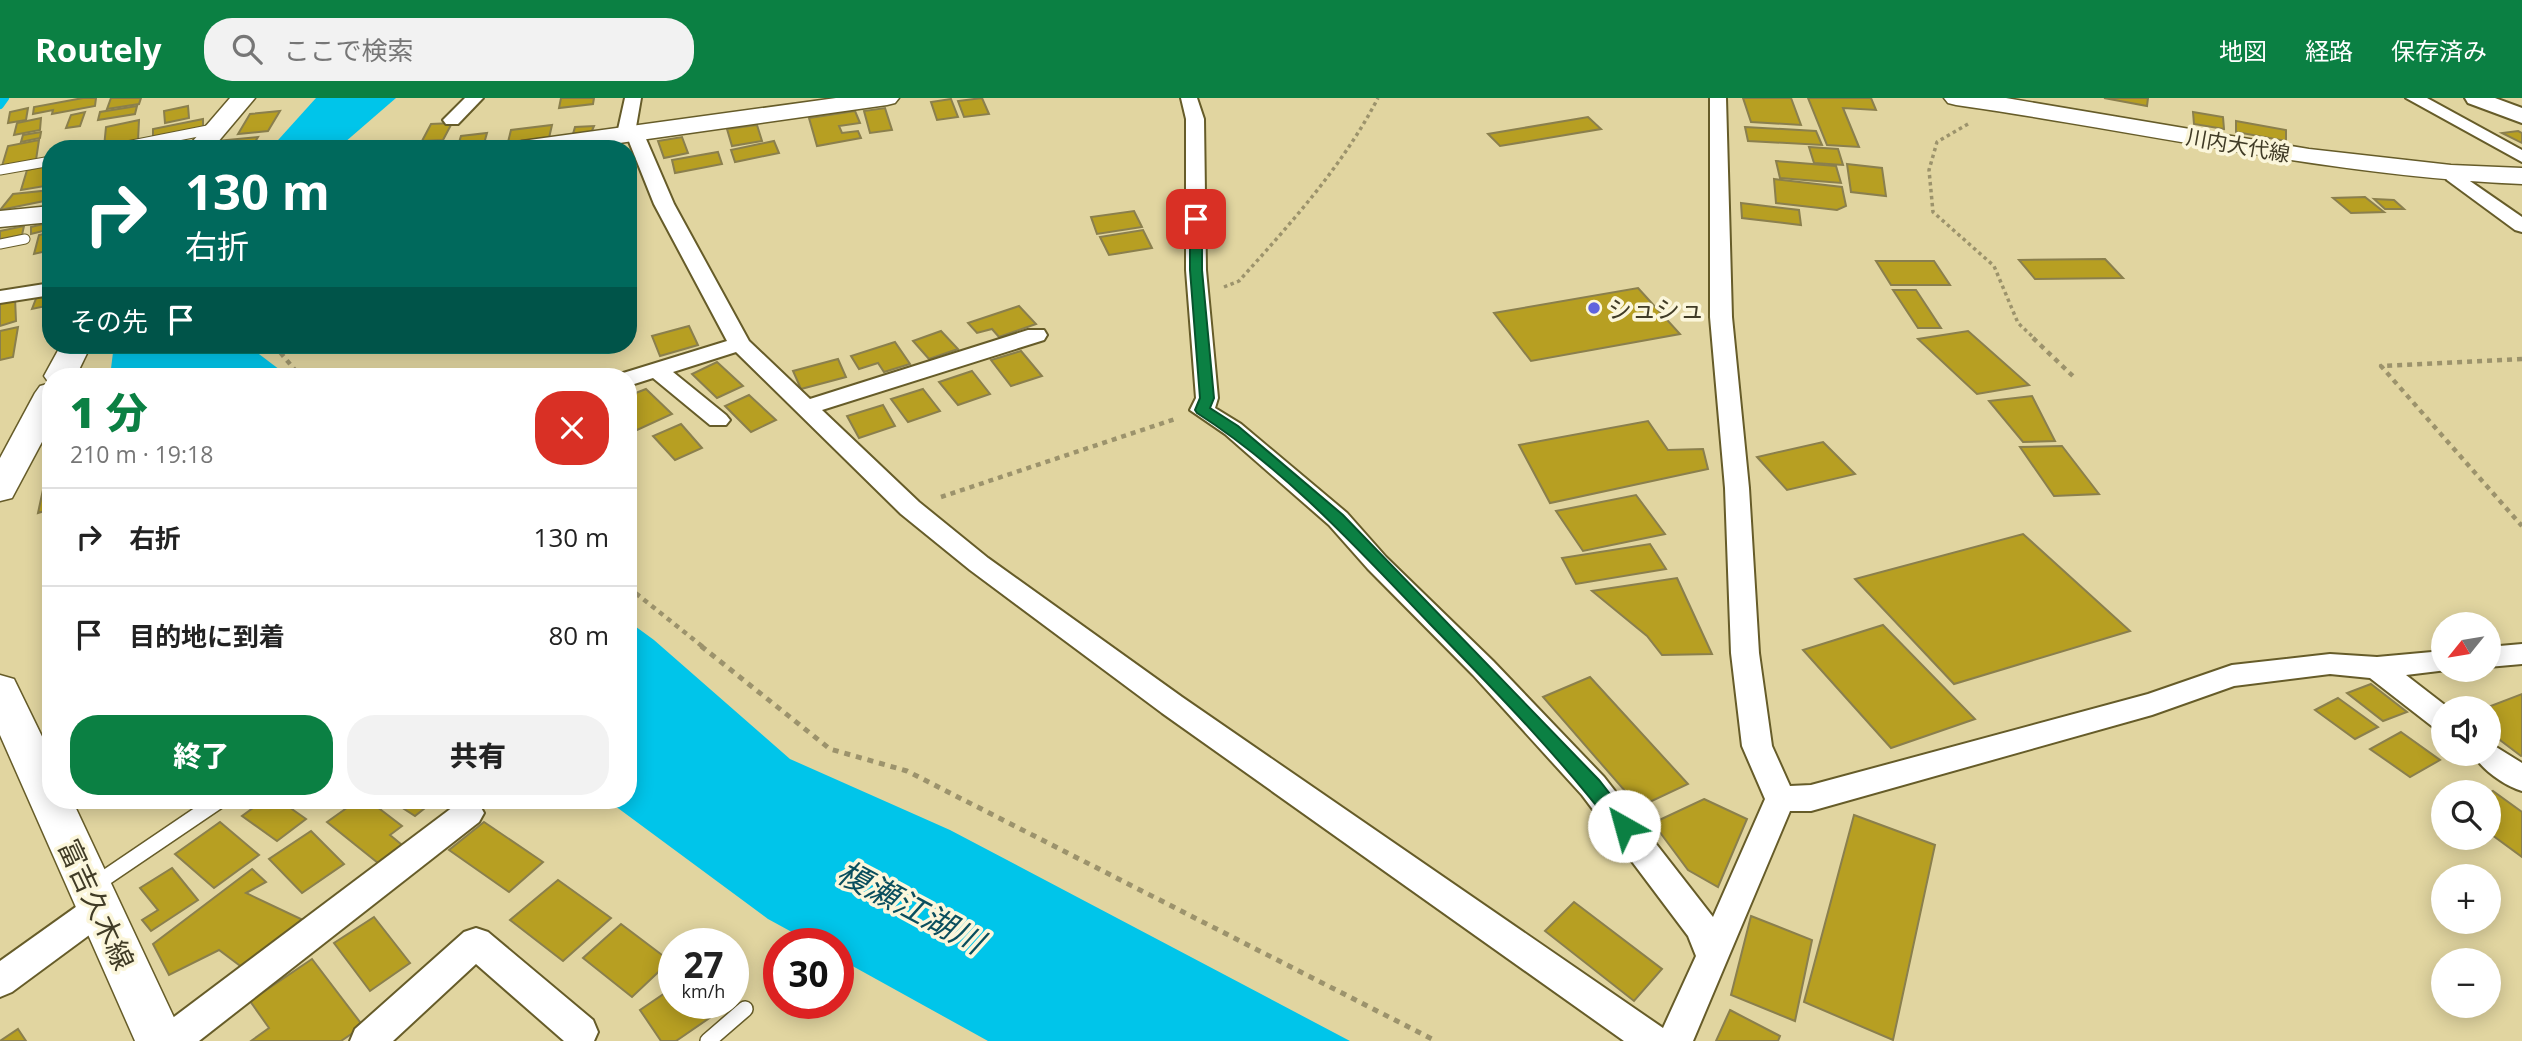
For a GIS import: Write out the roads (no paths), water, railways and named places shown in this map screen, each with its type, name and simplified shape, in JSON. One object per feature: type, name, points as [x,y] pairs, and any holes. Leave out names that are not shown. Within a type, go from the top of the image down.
[{"type":"main road","points":[[207,140],[243,98]]},
{"type":"main road","points":[[583,140],[887,98]]},
{"type":"main road","name":"川内大代線","points":[[1955,98],[2004,104],[2353,165],[2454,176],[2522,176]]},
{"type":"main road","points":[[0,219],[42,216]]},
{"type":"main road","points":[[0,490],[42,410]]},
{"type":"main road","name":"富吉久木線","points":[[0,690],[42,783]]},
{"type":"main road","name":"富吉久木線","points":[[54,809],[160,1041]]},
{"type":"street","points":[[452,120],[475,98]]},
{"type":"street","points":[[633,98],[630,133],[633,140]]},
{"type":"street","points":[[1189,98],[1195,119],[1196,270],[1207,398],[1202,410],[1233,429],[1338,519],[1502,688],[1592,786],[1702,928],[1713,956]]},
{"type":"street","points":[[1675,1041],[1780,799],[1757,746],[1745,653],[1737,488],[1721,317],[1718,98]]},
{"type":"street","points":[[2414,98],[2522,157]]},
{"type":"street","points":[[2476,98],[2522,116]]},
{"type":"street","points":[[637,148],[664,204],[740,344],[910,508],[979,564],[1172,705],[1653,1041]]},
{"type":"street","points":[[2454,176],[2522,226]]},
{"type":"street","points":[[0,297],[42,290]]},
{"type":"street","points":[[806,408],[1036,335]]},
{"type":"street","points":[[637,376],[740,344]]},
{"type":"street","points":[[657,370],[718,420]]},
{"type":"street","points":[[2501,656],[2522,654]]},
{"type":"street","points":[[1780,799],[1811,798],[2152,704],[2232,676],[2330,664],[2377,668],[2431,662]]},
{"type":"street","points":[[2377,668],[2431,710]]},
{"type":"street","points":[[2501,764],[2522,779]]},
{"type":"street","points":[[171,1041],[468,813]]},
{"type":"street","points":[[0,981],[94,899]]},
{"type":"street","points":[[368,1041],[476,943],[580,1032]]},
{"type":"lane","points":[[158,140],[220,128]]},
{"type":"lane","points":[[0,170],[42,162]]},
{"type":"lane","points":[[0,244],[25,239]]},
{"type":"lane","points":[[94,899],[209,809]]},
{"type":"lane","points":[[708,1041],[733,1019]]},
{"type":"water","points":[[316,98],[396,98],[347,140],[278,140]]},
{"type":"water","points":[[113,354],[259,354],[277,368],[111,368]]},
{"type":"water","name":"榎瀬江湖川","points":[[637,628],[790,759],[950,830],[1350,1041],[988,1041],[854,967],[854,928],[784,928],[768,919],[619,809],[637,809]]},
{"type":"waterway","points":[[0,105],[5,98]]},
{"type":"place","name":"シュシュ","points":[[1594,308]]}]
